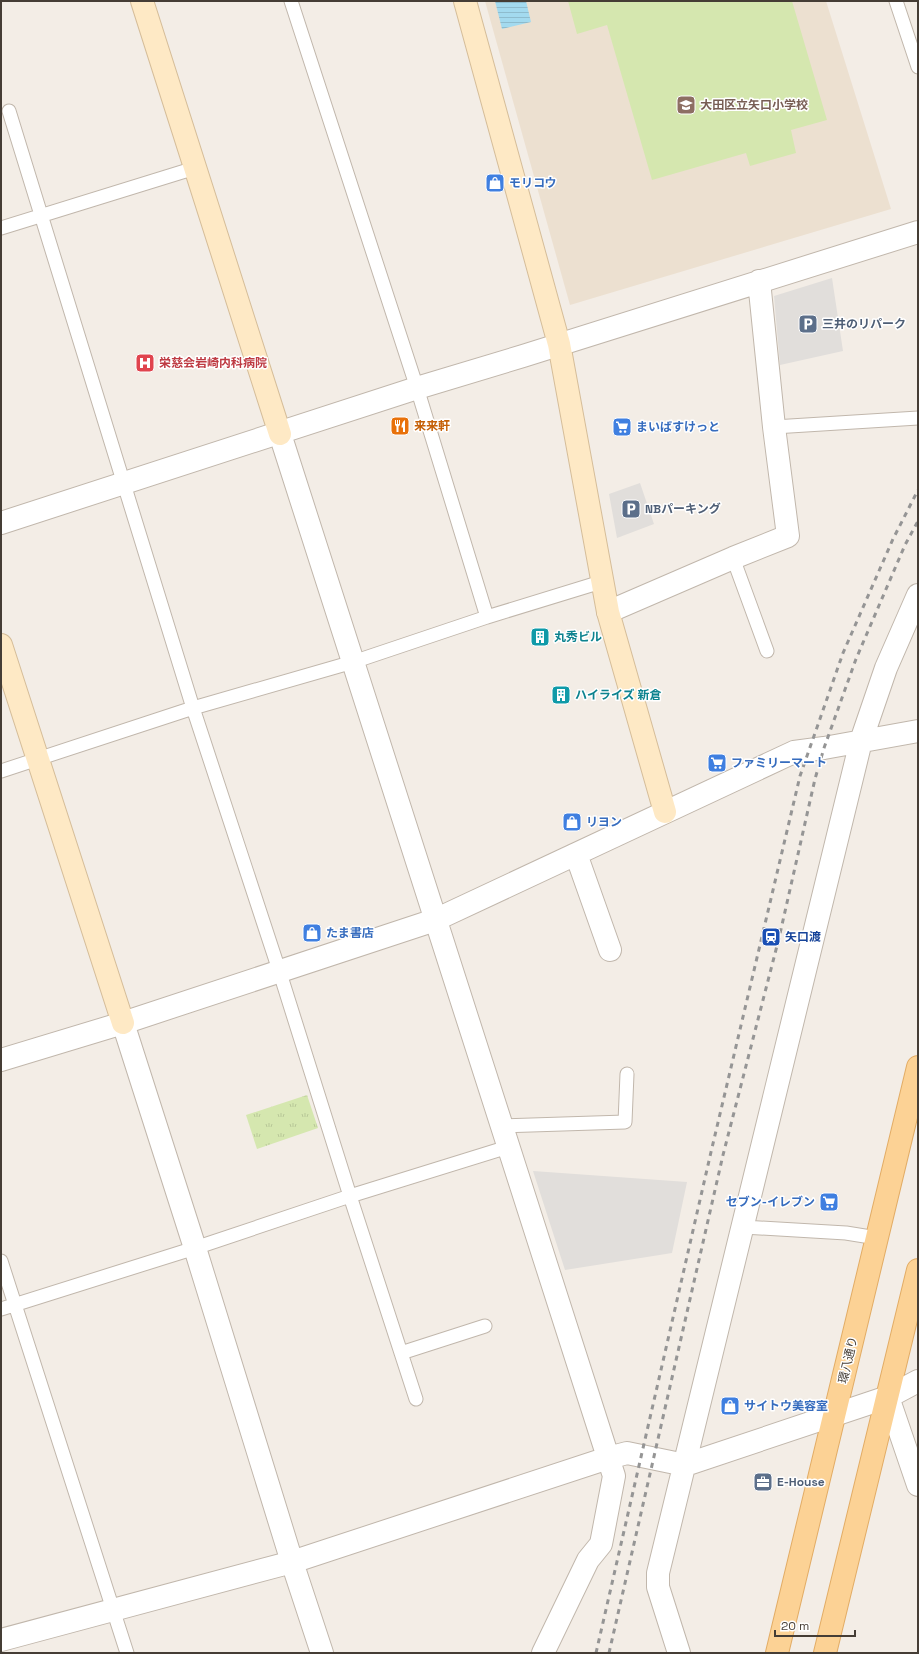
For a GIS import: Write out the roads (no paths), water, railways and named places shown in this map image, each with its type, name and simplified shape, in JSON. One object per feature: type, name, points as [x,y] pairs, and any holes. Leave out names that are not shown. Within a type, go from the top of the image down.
[{"type":"main road","name":"環八通り","points":[[777,1653],[918,1067]]},
{"type":"main road","points":[[825,1653],[918,1270]]},
{"type":"street","points":[[142,1],[614,1476],[601,1544],[588,1560],[544,1653]]},
{"type":"street","points":[[465,1],[559,344],[608,612],[665,812]]},
{"type":"street","points":[[1,523],[280,434],[417,388],[918,232]]},
{"type":"street","points":[[608,612],[732,558],[788,536],[774,427],[759,281]]},
{"type":"street","points":[[679,1653],[658,1587],[658,1573],[677,1490],[685,1465],[861,741],[886,668],[918,595]]},
{"type":"street","points":[[1,645],[196,1248],[292,1562],[322,1653]]},
{"type":"street","points":[[1,1060],[122,1023],[279,970],[435,920],[794,752],[918,731]]},
{"type":"street","points":[[576,854],[610,950]]},
{"type":"street","points":[[1,1640],[114,1611],[292,1562],[627,1453],[685,1465],[835,1416],[888,1397],[918,1382]]},
{"type":"street","points":[[888,1397],[918,1485]]},
{"type":"lane","points":[[291,1],[417,388],[487,617]]},
{"type":"lane","points":[[896,1],[918,67]]},
{"type":"lane","points":[[9,111],[193,708],[279,970],[416,1399]]},
{"type":"lane","points":[[1,228],[195,168]]},
{"type":"lane","points":[[774,427],[918,418]]},
{"type":"lane","points":[[732,558],[767,651]]},
{"type":"lane","points":[[1,771],[193,708],[353,662],[487,617],[602,582]]},
{"type":"lane","points":[[501,1126],[625,1122],[627,1074]]},
{"type":"lane","points":[[1,1309],[196,1248],[350,1196],[508,1147]]},
{"type":"lane","points":[[743,1227],[846,1233],[877,1238]]},
{"type":"lane","points":[[1,1261],[128,1653]]},
{"type":"lane","points":[[401,1353],[485,1326]]},
{"type":"water","points":[[495,1],[526,1],[531,22],[502,29]]},
{"type":"railway","points":[[596,1653],[711,1152],[800,776],[843,653],[893,539],[918,490]]},
{"type":"railway","points":[[609,1653],[723,1155],[779,938],[815,779],[824,748],[856,659],[905,545],[918,521]]},
{"type":"place","name":"大田区立矢口小学校","points":[[686,105]]},
{"type":"place","name":"モリコウ","points":[[495,183]]},
{"type":"place","name":"三井のリパーク","points":[[808,324]]},
{"type":"place","name":"栄慈会岩崎内科病院","points":[[145,363]]},
{"type":"place","name":"来来軒","points":[[400,426]]},
{"type":"place","name":"まいばすけっと","points":[[622,427]]},
{"type":"place","name":"NBパーキング","points":[[631,509]]},
{"type":"place","name":"丸秀ビル","points":[[540,637]]},
{"type":"place","name":"ハイライズ 新倉","points":[[561,695]]},
{"type":"place","name":"ファミリーマート","points":[[717,763]]},
{"type":"place","name":"リヨン","points":[[572,822]]},
{"type":"place","name":"たま書店","points":[[312,933]]},
{"type":"place","name":"矢口渡","points":[[771,937]]},
{"type":"place","name":"セブン-イレブン","points":[[829,1202]]},
{"type":"place","name":"サイトウ美容室","points":[[730,1406]]},
{"type":"place","name":"E-House","points":[[763,1482]]}]
